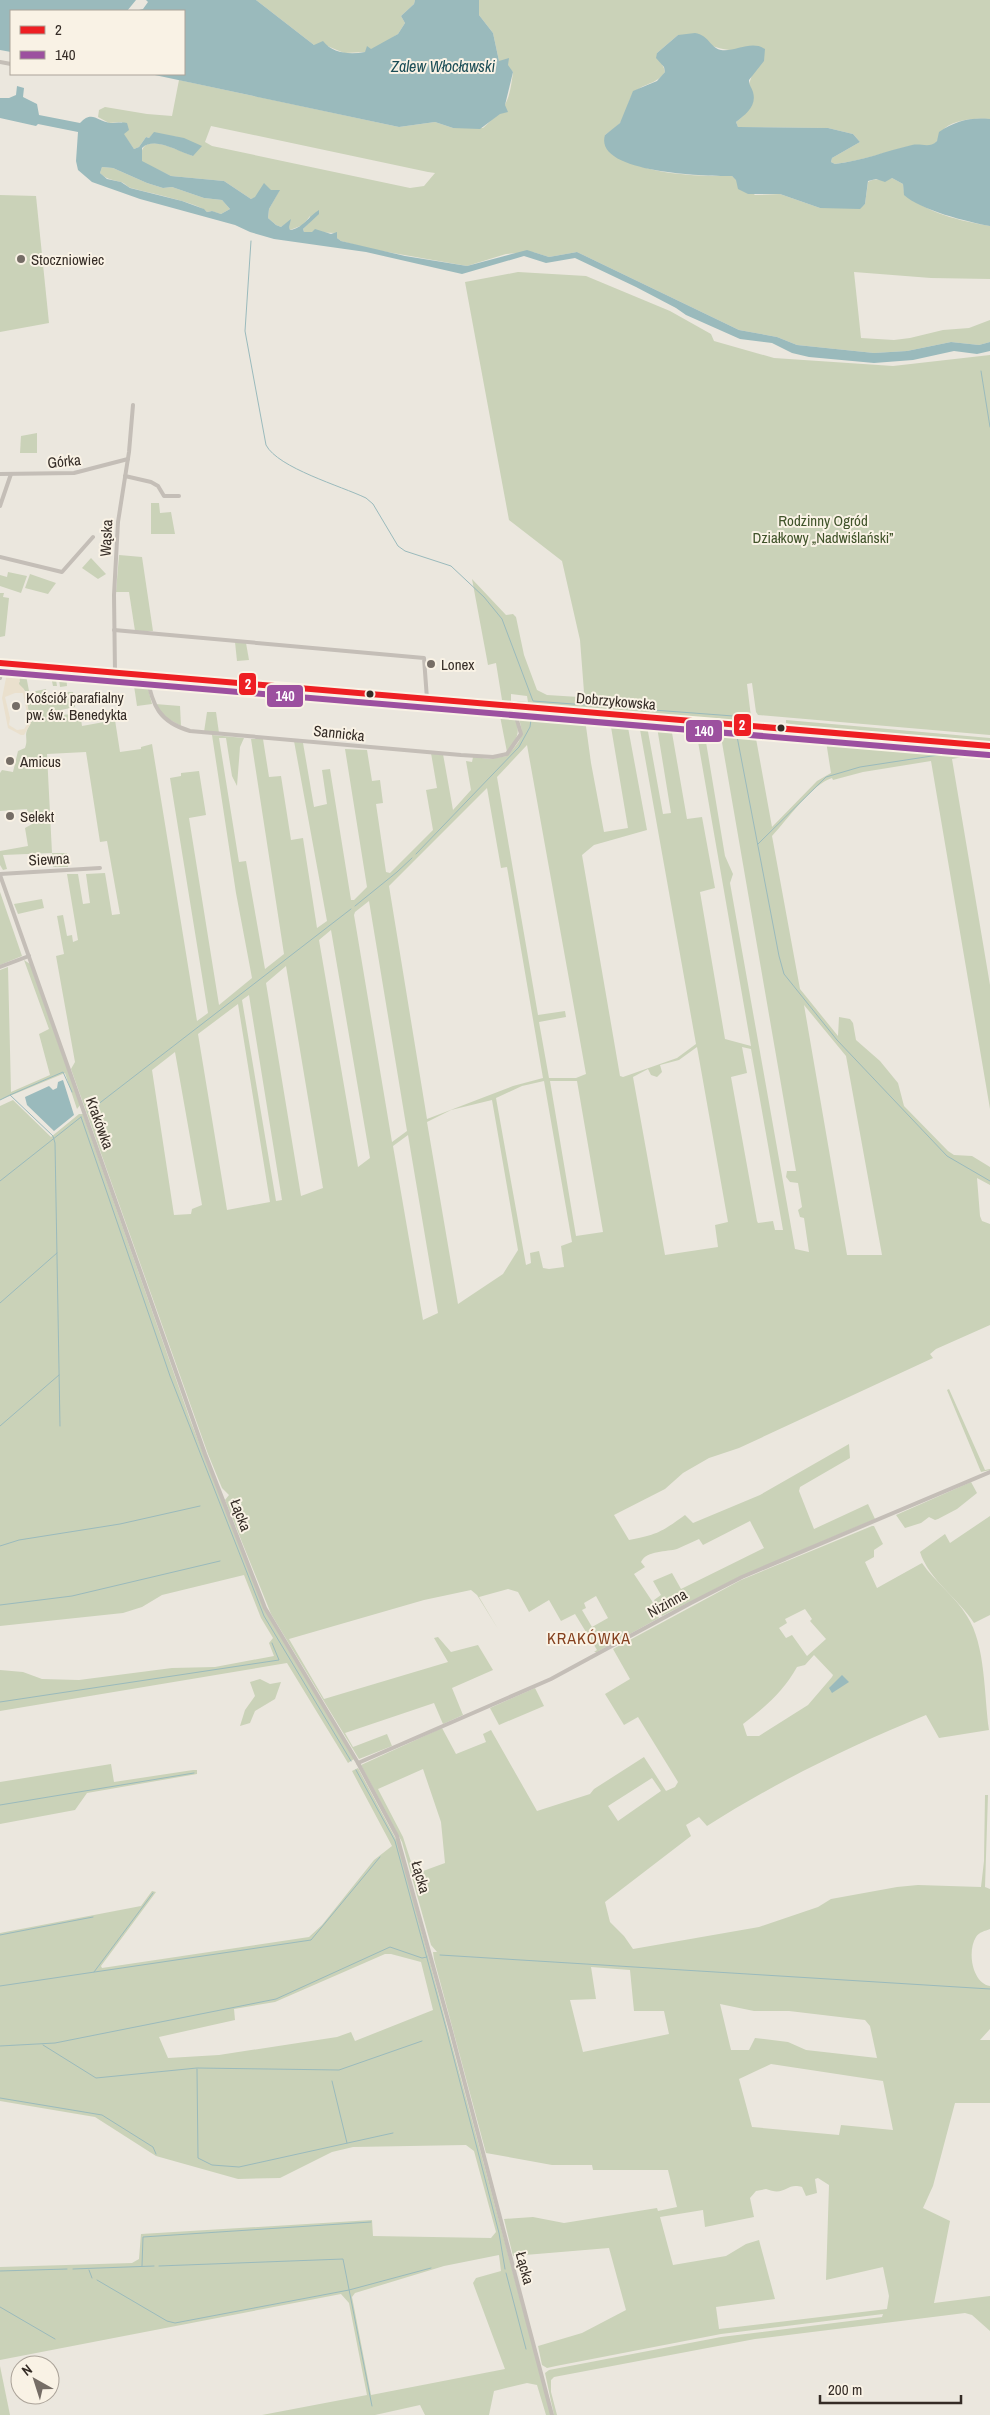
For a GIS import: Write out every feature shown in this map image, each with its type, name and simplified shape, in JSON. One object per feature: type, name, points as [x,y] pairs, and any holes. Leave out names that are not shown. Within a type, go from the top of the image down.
[{"type":"main road","name":"Dobrzykowska","points":[[2,663],[990,746]]},
{"type":"street","name":"Wąska","points":[[115,673],[114,630],[118,522],[128,459],[133,405]]},
{"type":"street","name":"Górka","points":[[0,474],[74,473],[128,459]]},
{"type":"street","points":[[0,506],[11,474]]},
{"type":"street","points":[[125,476],[151,482],[158,486],[164,496],[179,496]]},
{"type":"street","points":[[0,557],[62,572],[93,537]]},
{"type":"street","points":[[114,630],[424,658],[427,699]]},
{"type":"street","points":[[0,678],[2,663]]},
{"type":"street","name":"Sannicka","points":[[147,676],[156,710],[164,718],[185,730],[385,749],[489,757],[505,755],[515,745],[521,734],[516,706]]},
{"type":"street","name":"Siewna","points":[[0,875],[100,868]]},
{"type":"street","name":"Krakówka","points":[[0,875],[178,1379]]},
{"type":"street","points":[[0,967],[29,956]]},
{"type":"street","name":"Łącka","points":[[178,1379],[268,1613],[358,1764],[395,1831],[406,1866],[552,2415]]},
{"type":"street","name":"Nizinna","points":[[358,1764],[551,1679],[742,1578],[990,1472]]},
{"type":"green space","points":[[256,0],[415,0],[414,4],[401,16],[405,23],[398,34],[365,52],[344,53],[325,45],[314,45]]},
{"type":"green space","points":[[479,0],[990,0],[990,119],[966,120],[950,125],[943,130],[933,145],[925,147],[913,146],[864,159],[835,164],[831,162],[832,158],[860,142],[853,134],[828,128],[738,127],[736,122],[745,114],[752,101],[749,84],[752,75],[732,50],[726,50],[678,35],[657,53],[665,72],[658,79],[640,88],[633,94],[624,118],[618,126],[605,135],[612,154],[626,161],[671,173],[701,176],[732,176],[755,195],[780,194],[820,208],[860,208],[865,204],[868,182],[892,178],[903,184],[904,192],[933,211],[967,222],[990,226],[990,279],[931,278],[854,272],[861,338],[894,340],[910,338],[943,330],[969,328],[990,320],[990,342],[979,345],[951,342],[907,351],[874,353],[797,345],[777,337],[739,330],[577,252],[549,257],[533,252],[506,254],[467,266],[370,249],[341,241],[337,238],[337,233],[304,232],[303,229],[309,223],[310,216],[303,225],[290,230],[287,223],[281,227],[268,218],[269,209],[279,191],[251,199],[224,181],[171,176],[142,162],[142,151],[145,146],[152,143],[169,146],[193,156],[177,137],[154,133],[149,138],[146,137],[139,147],[134,149],[124,135],[122,122],[109,123],[98,117],[99,110],[105,107],[172,116],[179,80],[399,127],[435,122],[453,128],[483,128],[497,115],[505,104],[510,91],[513,72],[503,61],[499,61],[493,33],[479,15]],"holes":[[[211,126],[435,173],[424,186],[410,188],[212,146],[205,142]]]},
{"type":"green space","points":[[102,167],[113,168],[163,188],[172,187],[204,198],[222,200],[230,209],[221,214],[211,211],[207,212],[194,205],[131,188],[102,175],[100,173]]},
{"type":"green space","name":"Stoczniowiec","points":[[0,195],[36,196],[49,323],[0,332]]},
{"type":"green space","name":"Rodzinny Ogród Działkowy „Nadwiślański”","points":[[518,272],[586,276],[670,311],[711,334],[714,341],[774,358],[893,366],[990,355],[990,735],[758,715],[752,683],[747,684],[751,717],[747,722],[519,703],[516,701],[528,702],[527,696],[511,694],[511,703],[502,700],[496,663],[488,665],[472,579],[506,615],[513,614],[516,617],[524,655],[537,690],[547,695],[579,697],[583,697],[584,692],[580,640],[562,561],[509,520],[465,282]]},
{"type":"green space","points":[[37,433],[37,453],[20,453],[21,436]]},
{"type":"green space","points":[[151,503],[159,503],[160,513],[171,512],[175,534],[151,534]]},
{"type":"green space","points":[[119,555],[142,557],[153,631],[135,631],[129,592],[116,592]]},
{"type":"green space","points":[[91,558],[106,574],[98,579],[82,568]]},
{"type":"green space","points":[[8,572],[27,576],[21,593],[0,586],[0,575],[7,577]]},
{"type":"green space","points":[[30,574],[56,583],[48,594],[25,588]]},
{"type":"green space","points":[[0,593],[4,593],[3,597],[9,598],[5,636],[0,637]]},
{"type":"green space","points":[[235,642],[246,643],[249,660],[237,661]]},
{"type":"green space","points":[[14,669],[25,670],[29,691],[25,691],[18,684],[20,681],[13,676]]},
{"type":"green space","points":[[50,672],[66,673],[67,686],[60,687],[59,679],[56,680],[57,686],[53,686]]},
{"type":"green space","points":[[133,679],[146,681],[152,704],[137,706]]},
{"type":"green space","points":[[46,689],[48,697],[59,695],[61,704],[65,702],[64,692],[73,692],[75,707],[61,710],[62,715],[80,713],[82,726],[115,720],[120,752],[141,749],[141,747],[152,744],[197,1021],[208,1013],[170,778],[181,776],[181,773],[199,771],[206,815],[189,818],[219,1005],[252,978],[236,893],[212,735],[244,738],[240,747],[237,786],[232,776],[226,738],[219,738],[239,862],[246,861],[265,969],[284,954],[251,739],[263,739],[269,777],[281,776],[291,840],[303,838],[317,928],[327,921],[294,741],[303,743],[314,807],[327,804],[322,770],[330,769],[351,900],[354,900],[367,887],[345,749],[367,750],[372,781],[380,780],[383,803],[376,804],[386,872],[390,873],[433,830],[426,790],[437,788],[431,753],[443,754],[453,810],[471,790],[466,761],[472,762],[473,757],[490,759],[507,756],[519,741],[522,732],[517,713],[519,711],[554,714],[554,716],[557,714],[662,723],[663,725],[666,723],[747,730],[748,733],[750,733],[750,730],[757,730],[798,733],[829,738],[845,737],[851,740],[852,737],[990,749],[990,757],[973,755],[952,759],[990,985],[990,1109],[931,761],[863,772],[833,780],[832,778],[816,787],[772,836],[800,989],[838,1036],[839,1017],[850,1019],[853,1023],[856,1040],[880,1061],[898,1083],[904,1106],[948,1151],[954,1155],[972,1156],[990,1167],[990,1185],[977,1178],[980,1216],[982,1221],[990,1224],[990,1325],[936,1349],[930,1354],[933,1358],[739,1448],[709,1458],[683,1473],[665,1489],[614,1515],[629,1540],[659,1532],[685,1515],[693,1523],[760,1495],[849,1444],[850,1458],[800,1487],[799,1491],[814,1529],[868,1504],[875,1519],[741,1576],[662,1616],[654,1600],[661,1595],[653,1581],[672,1573],[681,1589],[764,1548],[750,1521],[703,1545],[699,1539],[677,1549],[652,1553],[641,1562],[645,1567],[634,1574],[652,1601],[659,1618],[597,1652],[594,1652],[597,1650],[575,1614],[561,1621],[549,1600],[529,1612],[518,1592],[508,1589],[479,1597],[498,1629],[477,1595],[471,1590],[424,1600],[289,1639],[324,1699],[448,1662],[434,1638],[438,1637],[451,1652],[478,1645],[493,1670],[452,1688],[463,1715],[443,1724],[434,1703],[345,1733],[353,1747],[387,1734],[392,1746],[359,1759],[271,1614],[225,1500],[229,1495],[222,1488],[208,1454],[71,1069],[75,1062],[56,956],[64,954],[57,916],[63,915],[67,936],[72,935],[73,942],[78,940],[67,874],[78,874],[83,904],[90,903],[86,874],[105,873],[112,915],[120,914],[107,841],[100,842],[86,752],[47,754],[52,853],[3,855],[7,869],[3,870],[0,865],[0,851],[28,846],[25,828],[34,823],[33,817],[29,817],[27,809],[0,811],[0,773],[2,770],[13,772],[18,751],[25,748],[26,734],[31,723],[27,703],[31,702],[27,700],[26,693]],"holes":[[[585,719],[610,721],[628,828],[604,832]],[[627,722],[639,724],[696,1044],[677,1058],[623,1077],[620,1076],[582,855],[594,845],[647,830]],[[647,726],[657,727],[671,813],[663,814]],[[671,727],[696,730],[751,1046],[725,1039],[700,892],[715,888],[702,817],[687,819]],[[704,730],[720,731],[796,1171],[787,1171],[786,1177],[790,1182],[798,1183],[802,1207],[798,1210],[800,1217],[804,1218],[809,1252],[795,1249],[730,883],[733,874],[725,856]],[[755,733],[826,741],[831,773],[817,781],[772,827]],[[527,745],[586,1074],[576,1078],[549,1078],[539,1022],[566,1017],[565,1011],[538,1015],[497,777]],[[487,788],[501,868],[507,867],[543,1078],[513,1086],[427,1119],[389,886]],[[369,901],[407,1131],[392,1142],[354,915],[355,912]],[[331,930],[370,1158],[358,1167],[319,940]],[[286,966],[323,1188],[301,1196],[266,983]],[[249,995],[282,1200],[276,1201],[242,1000]],[[238,1004],[270,1202],[227,1210],[198,1034]],[[804,1005],[846,1056],[882,1255],[847,1255]],[[697,1047],[728,1222],[715,1225],[718,1247],[665,1255],[633,1077],[648,1069],[651,1075],[657,1077],[662,1072],[660,1065],[679,1060]],[[742,1047],[751,1049],[783,1230],[775,1230],[773,1221],[758,1223],[731,1077],[747,1073]],[[175,1052],[202,1205],[192,1209],[191,1214],[174,1215],[152,1070]],[[544,1081],[572,1242],[561,1246],[564,1267],[543,1268],[539,1251],[530,1253],[531,1263],[526,1265],[496,1098],[522,1086]],[[550,1081],[577,1081],[603,1232],[576,1236]],[[492,1100],[518,1250],[503,1274],[458,1304],[427,1122],[451,1110]],[[408,1135],[438,1313],[423,1320],[393,1146]],[[596,1596],[608,1618],[592,1627],[582,1610],[586,1608],[584,1603]]]},
{"type":"green space","points":[[155,704],[180,706],[181,726],[165,717]]},
{"type":"green space","points":[[499,711],[513,713],[518,730],[514,742],[507,752]]},
{"type":"green space","points":[[207,712],[216,712],[219,733],[204,732]]},
{"type":"green space","points":[[786,720],[990,738],[990,743],[806,727],[786,723]]},
{"type":"green space","points":[[52,853],[67,853],[68,867],[53,867]]},
{"type":"green space","points":[[0,892],[22,956],[0,965]]},
{"type":"green space","points":[[42,899],[44,908],[18,914],[14,904]]},
{"type":"green space","points":[[24,960],[30,964],[80,1105],[77,1109],[65,1073],[0,1100],[0,970],[8,967],[11,1092],[50,1075],[39,1034],[49,1029]]},
{"type":"green space","points":[[13,1100],[51,1137],[79,1114],[83,1114],[191,1422],[264,1609],[354,1759],[348,1763],[287,1663],[0,1711],[0,1670],[23,1672],[42,1679],[79,1680],[172,1668],[215,1667],[274,1656],[269,1643],[273,1638],[261,1618],[244,1575],[162,1595],[142,1607],[123,1613],[0,1626],[0,1106]]},
{"type":"green space","points":[[949,1389],[985,1470],[990,1470],[981,1472],[947,1390]]},
{"type":"green space","points":[[971,1482],[977,1493],[957,1509],[938,1519],[935,1520],[929,1517],[921,1523],[905,1528],[896,1515]]},
{"type":"green space","points":[[990,1516],[990,1615],[974,1623],[930,1572],[920,1552],[945,1534],[950,1543]]},
{"type":"green space","points":[[874,1526],[883,1544],[874,1550],[874,1557],[865,1562],[877,1588],[922,1563],[967,1616],[978,1641],[981,1656],[989,1730],[939,1738],[926,1715],[869,1739],[814,1766],[760,1794],[707,1826],[699,1817],[686,1825],[691,1836],[605,1902],[610,1922],[624,1936],[633,1949],[759,1927],[818,1907],[831,1899],[897,1887],[918,1885],[981,1887],[984,1861],[985,1795],[988,1795],[985,1887],[990,1889],[990,1929],[976,1937],[973,1943],[972,1958],[975,1973],[984,1984],[990,1986],[990,2029],[980,2040],[990,2040],[990,2103],[955,2103],[933,2186],[923,2208],[950,2221],[934,2303],[990,2296],[990,2331],[972,2315],[965,2313],[755,2339],[554,2377],[551,2380],[551,2392],[557,2415],[554,2415],[545,2373],[549,2370],[721,2337],[882,2317],[883,2314],[721,2334],[547,2368],[542,2365],[538,2346],[582,2333],[626,2310],[609,2248],[513,2256],[504,2219],[533,2217],[564,2223],[657,2208],[658,2211],[677,2207],[668,2170],[593,2170],[592,2165],[552,2165],[486,2153],[434,1959],[433,1952],[437,1952],[431,1945],[402,1842],[361,1765],[442,1728],[456,1754],[486,1742],[483,1734],[491,1730],[537,1811],[590,1794],[594,1789],[644,1757],[666,1791],[675,1787],[678,1782],[638,1717],[624,1725],[605,1694],[630,1679],[613,1649],[741,1580]],"holes":[[[805,1609],[812,1619],[810,1621],[826,1639],[807,1656],[792,1635],[786,1638],[779,1628],[787,1623],[785,1619]],[[814,1655],[833,1675],[808,1705],[759,1736],[747,1736],[743,1724],[773,1698],[786,1684],[797,1667],[805,1665]],[[423,1769],[441,1822],[445,1863],[415,1874],[403,1837],[378,1789]],[[652,1778],[661,1791],[618,1821],[608,1806]],[[591,1967],[630,1970],[634,2011],[664,2011],[669,2034],[583,2052],[570,2000],[596,1999]],[[720,2004],[754,2011],[789,2011],[865,2020],[870,2026],[877,2058],[806,2050],[788,2042],[755,2038],[749,2050],[731,2050]],[[771,2064],[883,2081],[893,2130],[841,2125],[839,2135],[752,2127],[739,2079]],[[818,2178],[829,2185],[826,2280],[883,2267],[889,2296],[887,2309],[719,2329],[716,2307],[775,2299],[759,2240],[746,2244],[726,2256],[673,2265],[660,2217],[703,2210],[705,2227],[754,2217],[750,2198],[756,2191],[766,2189],[782,2191],[792,2186],[797,2186],[802,2187],[806,2196],[817,2193],[815,2179]]]},
{"type":"green space","points":[[260,1679],[270,1684],[281,1682],[275,1699],[255,1711],[250,1723],[240,1726],[245,1710],[255,1696],[250,1682]]},
{"type":"green space","points":[[535,1688],[544,1706],[499,1725],[490,1708]]},
{"type":"green space","points":[[111,1764],[114,1782],[193,1770],[197,1770],[197,1774],[87,1793],[75,1810],[0,1824],[0,1782]]},
{"type":"green space","points":[[358,1768],[398,1843],[551,2415],[546,2415],[537,2385],[527,2383],[494,2391],[489,2415],[425,2415],[420,2405],[375,2415],[262,2415],[367,2395],[349,2303],[341,2294],[26,2355],[10,2355],[10,2358],[0,2360],[0,2267],[132,2263],[139,2259],[141,2234],[372,2220],[373,2236],[491,2238],[496,2232],[474,2151],[466,2145],[353,2147],[332,2152],[280,2178],[238,2179],[156,2156],[95,2117],[0,2101],[0,1933],[141,1906],[152,1891],[156,1892],[101,1966],[102,1968],[309,1937],[322,1925],[374,1860],[392,1846],[352,1771]],"holes":[[[385,1954],[421,1962],[433,2010],[355,2041],[351,2032],[337,2037],[219,2055],[168,2058],[159,2037],[235,2020],[234,2009],[275,2002]],[[499,2255],[501,2271],[476,2278],[473,2283],[505,2369],[371,2395],[352,2297],[355,2293],[444,2266]]]},
{"type":"green space","points":[[0,2366],[10,2415],[0,2415]]},
{"type":"shaded area","points":[[13,672],[14,676],[20,678],[19,684],[24,689],[27,700],[31,700],[31,702],[27,703],[31,723],[24,735],[8,728],[2,698],[7,673]],"holes":[[[15,693],[23,693],[29,722],[24,729],[17,730],[9,725],[10,718],[5,697]]]},
{"type":"water","points":[[0,0],[136,0],[128,10],[10,10],[10,52],[0,50]]},
{"type":"water","name":"Zalew Włocławski","points":[[146,0],[256,0],[314,45],[323,41],[336,51],[353,53],[365,52],[367,46],[371,49],[398,34],[405,23],[401,16],[414,4],[415,0],[479,0],[479,15],[493,33],[499,61],[509,58],[508,65],[513,72],[505,105],[508,112],[500,114],[480,129],[453,128],[435,122],[399,127],[155,75],[185,75],[185,10],[139,10],[143,9],[148,2]]},
{"type":"water","points":[[700,34],[714,47],[721,50],[749,46],[765,49],[764,61],[749,80],[754,97],[752,106],[736,122],[738,127],[828,128],[853,134],[860,142],[832,158],[831,162],[835,164],[912,145],[931,145],[937,141],[939,132],[951,125],[970,119],[990,119],[990,226],[957,218],[921,206],[904,195],[903,184],[892,178],[885,182],[876,179],[868,181],[865,204],[860,209],[820,208],[780,194],[748,194],[738,189],[736,180],[732,176],[656,170],[634,165],[617,158],[606,148],[605,135],[620,123],[633,91],[657,81],[665,72],[664,67],[656,58],[657,53],[678,35]]},
{"type":"water","points":[[17,86],[24,88],[23,97],[37,104],[39,115],[80,123],[88,117],[95,117],[110,123],[127,123],[129,130],[124,134],[134,149],[139,147],[146,137],[149,138],[154,132],[184,138],[202,146],[193,156],[160,144],[147,145],[142,148],[142,161],[171,176],[224,181],[251,199],[255,197],[264,183],[271,190],[280,190],[269,209],[268,218],[281,227],[291,219],[290,230],[302,225],[319,210],[319,214],[303,229],[304,232],[312,232],[315,229],[331,234],[337,232],[337,238],[341,241],[405,256],[467,266],[527,250],[549,257],[577,252],[739,330],[777,337],[797,345],[874,353],[907,351],[951,342],[979,345],[990,342],[990,351],[977,354],[954,351],[913,360],[874,363],[809,357],[792,353],[772,343],[740,339],[686,315],[636,287],[575,258],[546,263],[524,256],[462,274],[366,252],[274,239],[250,232],[235,225],[140,199],[92,182],[78,170],[76,161],[78,132],[38,124],[36,126],[0,118],[0,98],[9,98],[16,95]],"holes":[[[102,167],[113,168],[163,188],[172,187],[204,198],[222,200],[230,209],[221,214],[212,211],[207,212],[204,209],[182,201],[130,188],[121,182],[107,179],[100,173]]]},
{"type":"water","points":[[63,1080],[74,1115],[54,1131],[27,1105],[25,1097],[49,1086],[53,1090],[57,1088],[58,1082]]},
{"type":"water","points":[[842,1675],[849,1682],[832,1693],[829,1688]]},
{"type":"waterway","points":[[251,241],[245,331],[266,445],[273,453],[296,469],[366,498],[373,504],[398,546],[405,551],[451,566],[484,597],[502,619],[533,701],[733,716]]},
{"type":"waterway","points":[[981,371],[990,427]]},
{"type":"waterway","points":[[416,854],[519,747],[530,727],[532,712]]},
{"type":"waterway","points":[[736,731],[784,974],[837,1040],[947,1156],[990,1181]]},
{"type":"waterway","points":[[758,844],[826,777],[860,767],[971,750],[990,752]]},
{"type":"waterway","points":[[355,906],[412,858]]},
{"type":"waterway","points":[[88,1112],[351,909]]},
{"type":"waterway","points":[[60,1426],[55,1143],[53,1136],[10,1095],[63,1072],[72,1092]]},
{"type":"waterway","points":[[0,1100],[10,1095]]},
{"type":"waterway","points":[[81,1117],[170,1376],[264,1616],[351,1761]]},
{"type":"waterway","points":[[0,1181],[81,1117]]},
{"type":"waterway","points":[[0,1303],[57,1253]]},
{"type":"waterway","points":[[0,1426],[59,1375]]},
{"type":"waterway","points":[[0,1546],[19,1540],[120,1524],[200,1506]]},
{"type":"waterway","points":[[0,1605],[72,1596],[220,1561]]},
{"type":"waterway","points":[[0,1702],[279,1660],[272,1643]]},
{"type":"waterway","points":[[356,1770],[395,1841],[499,2233],[505,2269]]},
{"type":"waterway","points":[[0,1805],[194,1773]]},
{"type":"waterway","points":[[0,1986],[311,1940],[380,1857]]},
{"type":"waterway","points":[[94,1972],[153,1893]]},
{"type":"waterway","points":[[0,1935],[93,1917]]},
{"type":"waterway","points":[[0,2046],[55,2043],[276,1999],[390,1947],[422,1958],[427,1957]]},
{"type":"waterway","points":[[440,1955],[990,1989]]},
{"type":"waterway","points":[[43,2045],[96,2078],[197,2068],[339,2070],[422,2041]]},
{"type":"waterway","points":[[197,2069],[198,2158],[212,2165],[239,2167],[393,2133]]},
{"type":"waterway","points":[[332,2081],[347,2143]]},
{"type":"waterway","points":[[0,2098],[102,2115],[153,2147],[156,2154]]},
{"type":"waterway","points":[[142,2266],[143,2237],[371,2222]]},
{"type":"waterway","points":[[159,2266],[343,2259],[372,2406]]},
{"type":"waterway","points":[[73,2269],[154,2266]]},
{"type":"waterway","points":[[97,2280],[167,2321],[175,2323],[349,2290],[431,2268]]},
{"type":"waterway","points":[[0,2271],[67,2269]]},
{"type":"waterway","points":[[89,2270],[92,2278]]},
{"type":"waterway","points":[[506,2273],[526,2349]]},
{"type":"waterway","points":[[0,2307],[55,2339]]},
{"type":"transit line","name":"2","points":[[0,663],[990,746]]},
{"type":"transit line","name":"140","points":[[0,672],[989,755]]},
{"type":"place","name":"Stoczniowiec","points":[[21,259]]},
{"type":"place","name":"Lonex","points":[[431,664]]},
{"type":"place","name":"Kościół parafialny pw. św. Benedykta","points":[[16,706]]},
{"type":"place","name":"Amicus","points":[[10,761]]},
{"type":"place","name":"Selekt","points":[[10,816]]},
{"type":"district","name":"KRAKÓWKA","points":[[589,1638]]}]
